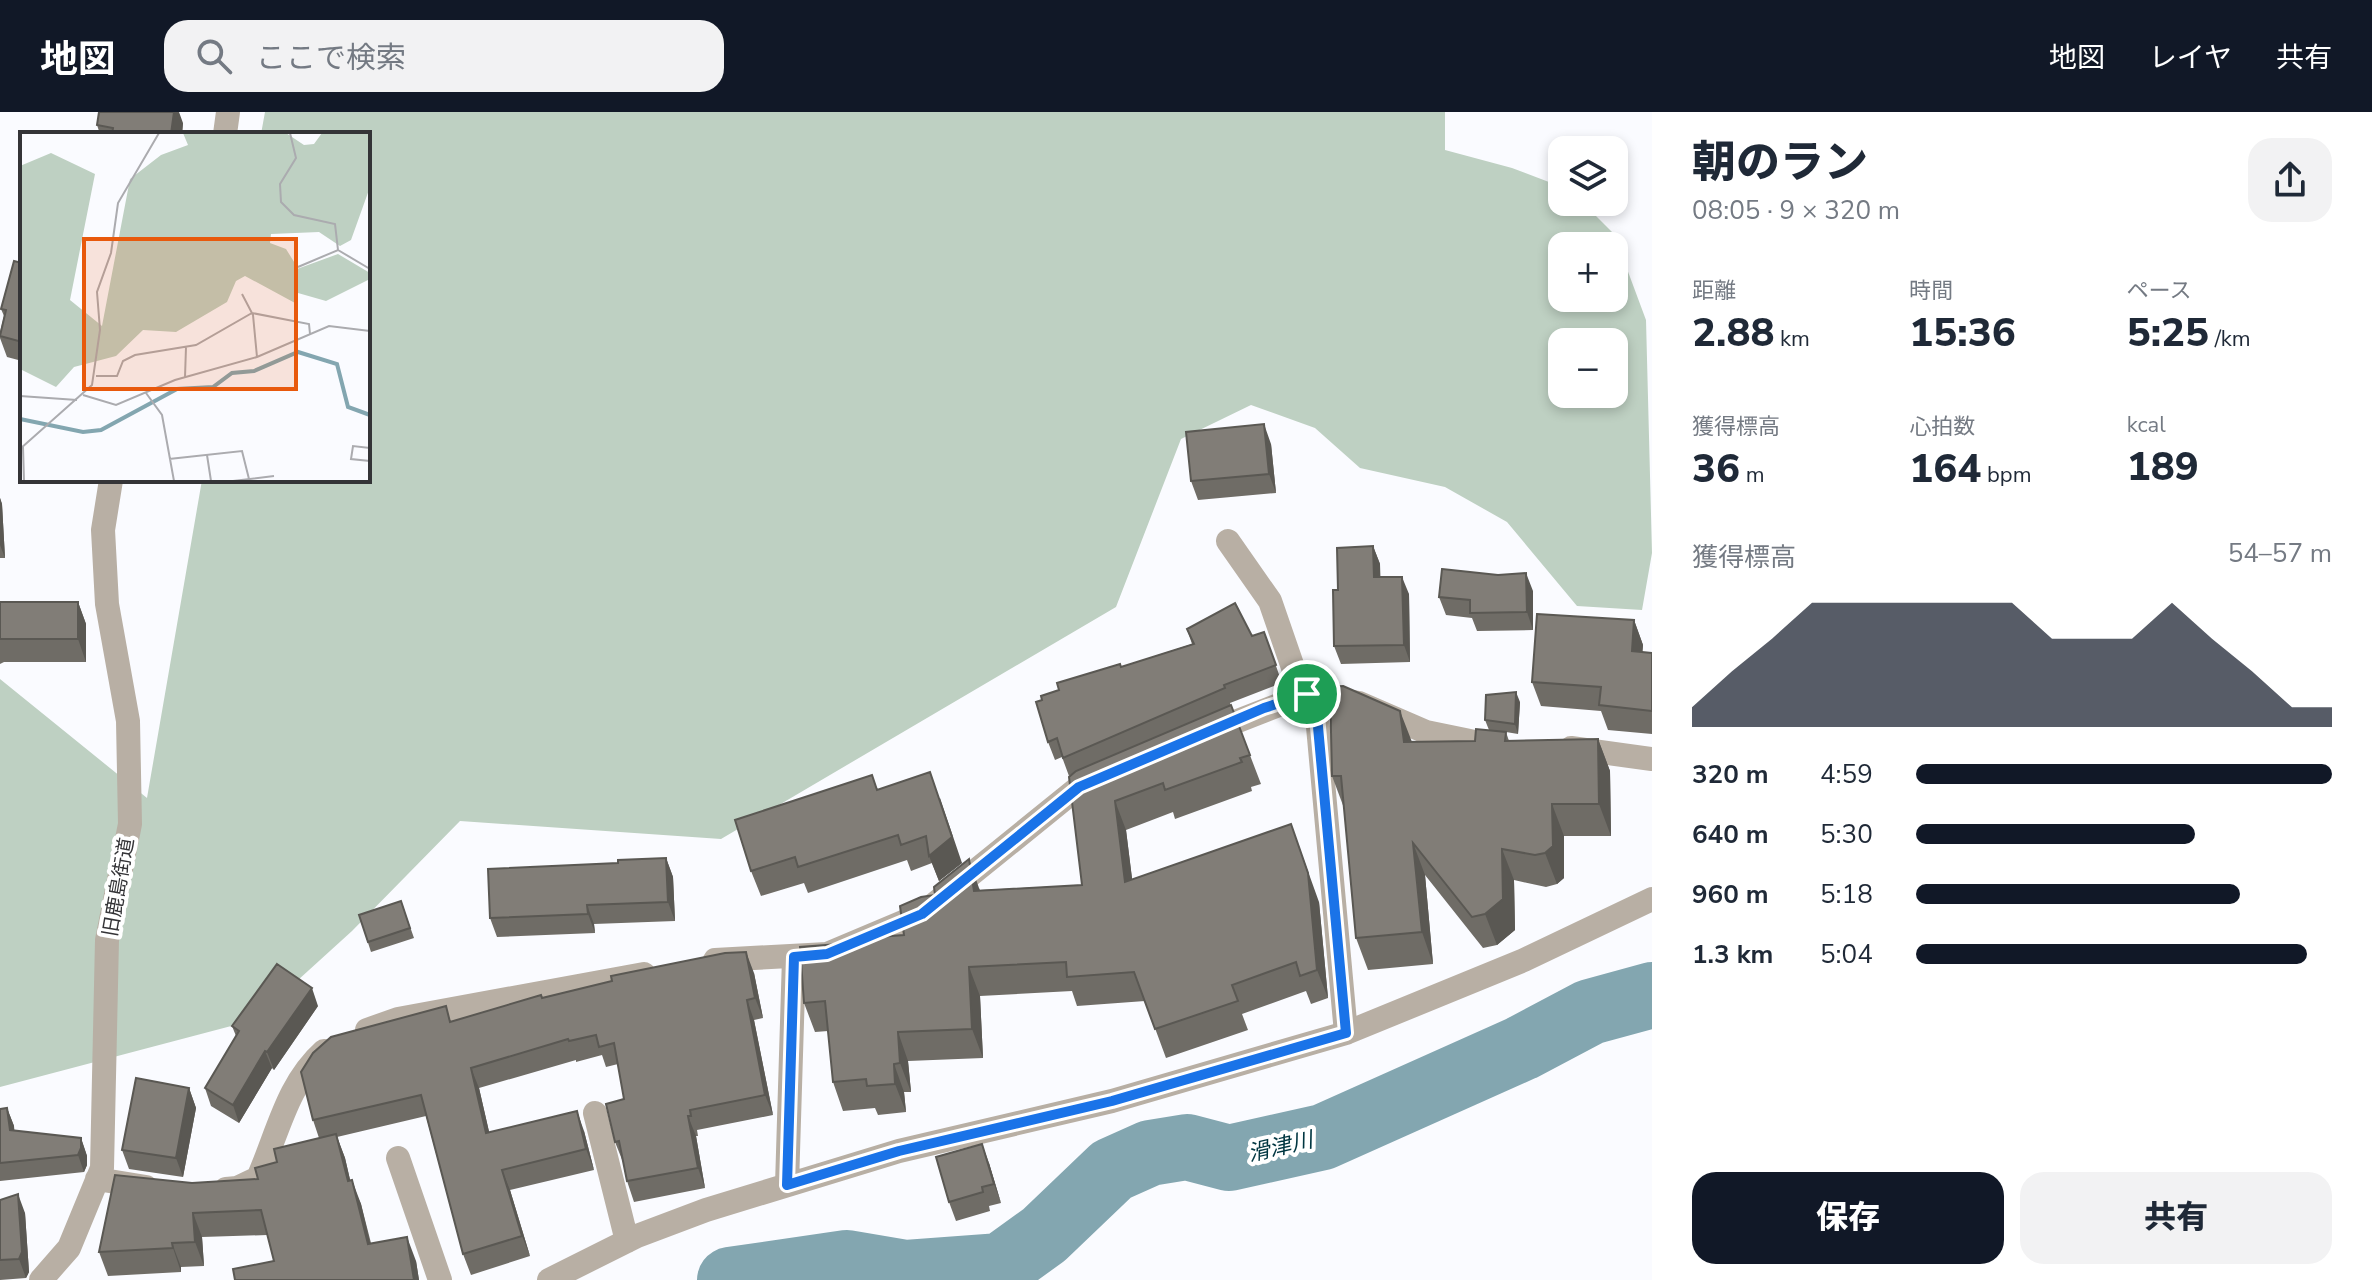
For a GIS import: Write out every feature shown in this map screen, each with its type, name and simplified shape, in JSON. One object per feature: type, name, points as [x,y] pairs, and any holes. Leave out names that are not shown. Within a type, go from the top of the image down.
[{"type":"street","points":[[225,132],[228,112]]},
{"type":"street","name":"旧鹿島街道","points":[[41,1280],[69,1248],[102,1168],[107,940],[130,824],[128,721],[107,604],[103,530],[111,482]]},
{"type":"street","points":[[1228,541],[1270,601],[1299,685],[1316,705],[1346,1033]]},
{"type":"street","points":[[1179,745],[1264,708],[1307,694],[1359,703],[1426,732],[1507,749],[1518,748]]},
{"type":"street","points":[[1554,747],[1652,759]]},
{"type":"street","points":[[208,1191],[237,1188],[258,1178],[294,1087],[309,1064],[334,1041],[398,1019],[701,960],[827,954],[922,914],[1079,787],[1122,769]]},
{"type":"street","points":[[549,1280],[627,1241],[706,1210],[899,1151],[1112,1101],[1346,1033],[1524,960],[1652,899]]},
{"type":"street","points":[[787,1185],[794,957]]},
{"type":"street","points":[[595,1113],[627,1241]]},
{"type":"street","points":[[398,1158],[440,1280]]},
{"type":"street","points":[[97,1179],[163,1190]]},
{"type":"green space","points":[[265,112],[1445,112],[1445,150],[1512,168],[1548,182],[1548,216],[1596,216],[1612,232],[1548,232],[1548,312],[1628,312],[1628,272],[1646,320],[1652,553],[1642,610],[1577,606],[1507,522],[1445,487],[1360,468],[1315,428],[1251,405],[1181,439],[1116,607],[721,839],[460,821],[352,931],[254,1020],[0,1087],[0,679],[147,798],[202,482],[370,482],[370,132],[261,132]]},
{"type":"building","points":[[99,112],[174,112],[171,132],[112,132],[113,128],[97,125]]},
{"type":"building","points":[[14,261],[20,262],[20,341],[0,336],[6,310],[1,309]]},
{"type":"building","points":[[1264,424],[1269,474],[1191,481],[1186,432]]},
{"type":"building","points":[[1373,546],[1374,577],[1402,577],[1404,645],[1334,646],[1333,590],[1338,590],[1337,548]]},
{"type":"building","points":[[1442,569],[1498,575],[1526,573],[1527,612],[1470,613],[1470,600],[1439,597]]},
{"type":"building","points":[[0,602],[78,602],[78,639],[0,639]]},
{"type":"building","points":[[1235,603],[1252,636],[1264,632],[1276,665],[1224,685],[1225,688],[1063,758],[1057,738],[1048,742],[1036,702],[1042,700],[1041,696],[1059,690],[1057,683],[1194,644],[1187,629]]},
{"type":"building","points":[[1537,614],[1634,620],[1632,651],[1652,653],[1652,711],[1599,705],[1601,687],[1532,682]]},
{"type":"building","points":[[1343,686],[1400,711],[1404,742],[1475,741],[1476,729],[1506,732],[1505,741],[1598,739],[1599,804],[1552,804],[1553,846],[1545,853],[1535,855],[1502,849],[1503,899],[1485,914],[1472,917],[1413,843],[1422,932],[1356,938],[1341,776],[1332,776],[1330,687]]},
{"type":"building","points":[[1516,692],[1515,724],[1485,720],[1486,695]]},
{"type":"building","points":[[1231,705],[1250,755],[1240,758],[1242,762],[1165,790],[1163,783],[1115,801],[1125,882],[1291,824],[1308,873],[1317,970],[1300,976],[1296,962],[1232,985],[1238,1001],[1155,1029],[1134,972],[1067,977],[1066,962],[969,967],[972,1029],[898,1032],[900,1063],[894,1064],[895,1084],[867,1086],[866,1079],[833,1082],[825,1001],[804,1003],[800,947],[866,942],[865,938],[904,935],[900,906],[935,895],[934,887],[969,859],[974,891],[1082,885],[1069,777],[1076,771]]},
{"type":"building","points":[[930,772],[952,837],[929,856],[926,836],[901,845],[898,835],[798,867],[795,857],[751,871],[735,820],[872,775],[877,790]]},
{"type":"building","points":[[666,858],[668,902],[587,905],[588,914],[490,918],[488,869]]},
{"type":"building","points":[[401,901],[410,928],[368,942],[359,915]]},
{"type":"building","points":[[746,952],[755,998],[747,1000],[765,1095],[690,1110],[691,1116],[688,1116],[698,1168],[627,1181],[619,1141],[615,1142],[606,1104],[624,1099],[614,1043],[599,1047],[596,1035],[568,1039],[471,1068],[486,1133],[577,1111],[586,1149],[502,1170],[522,1236],[463,1254],[421,1095],[313,1120],[301,1072],[313,1053],[331,1037],[446,1006],[450,1022],[541,995],[542,998],[612,981],[611,976],[725,953]]},
{"type":"building","points":[[277,964],[312,988],[265,1051],[233,1105],[205,1088],[239,1031],[232,1026]]},
{"type":"building","points":[[136,1078],[189,1088],[176,1158],[122,1150]]},
{"type":"building","points":[[7,1108],[10,1130],[81,1138],[78,1155],[0,1163],[0,1109]]},
{"type":"building","points":[[336,1134],[348,1181],[352,1180],[368,1244],[407,1237],[414,1280],[235,1280],[233,1269],[274,1261],[261,1210],[193,1213],[195,1242],[172,1243],[173,1248],[99,1252],[115,1175],[192,1183],[258,1179],[255,1168],[277,1162],[274,1149]]},
{"type":"building","points":[[982,1144],[994,1184],[982,1187],[983,1192],[949,1202],[936,1157]]},
{"type":"building","points":[[18,1194],[22,1252],[19,1259],[0,1260],[0,1200]]},
{"type":"waterway","name":"滑津川","points":[[730,1280],[847,1263],[906,1273],[1001,1266],[1044,1235],[1112,1170],[1150,1153],[1187,1147],[1229,1158],[1323,1137],[1522,1048],[1590,1012],[1652,995]]},
{"type":"route","points":[[1307,694],[1316,705],[1346,1033],[1112,1101],[899,1151],[787,1185],[794,957],[827,954],[922,914],[1079,787],[1264,708],[1307,694]]}]
